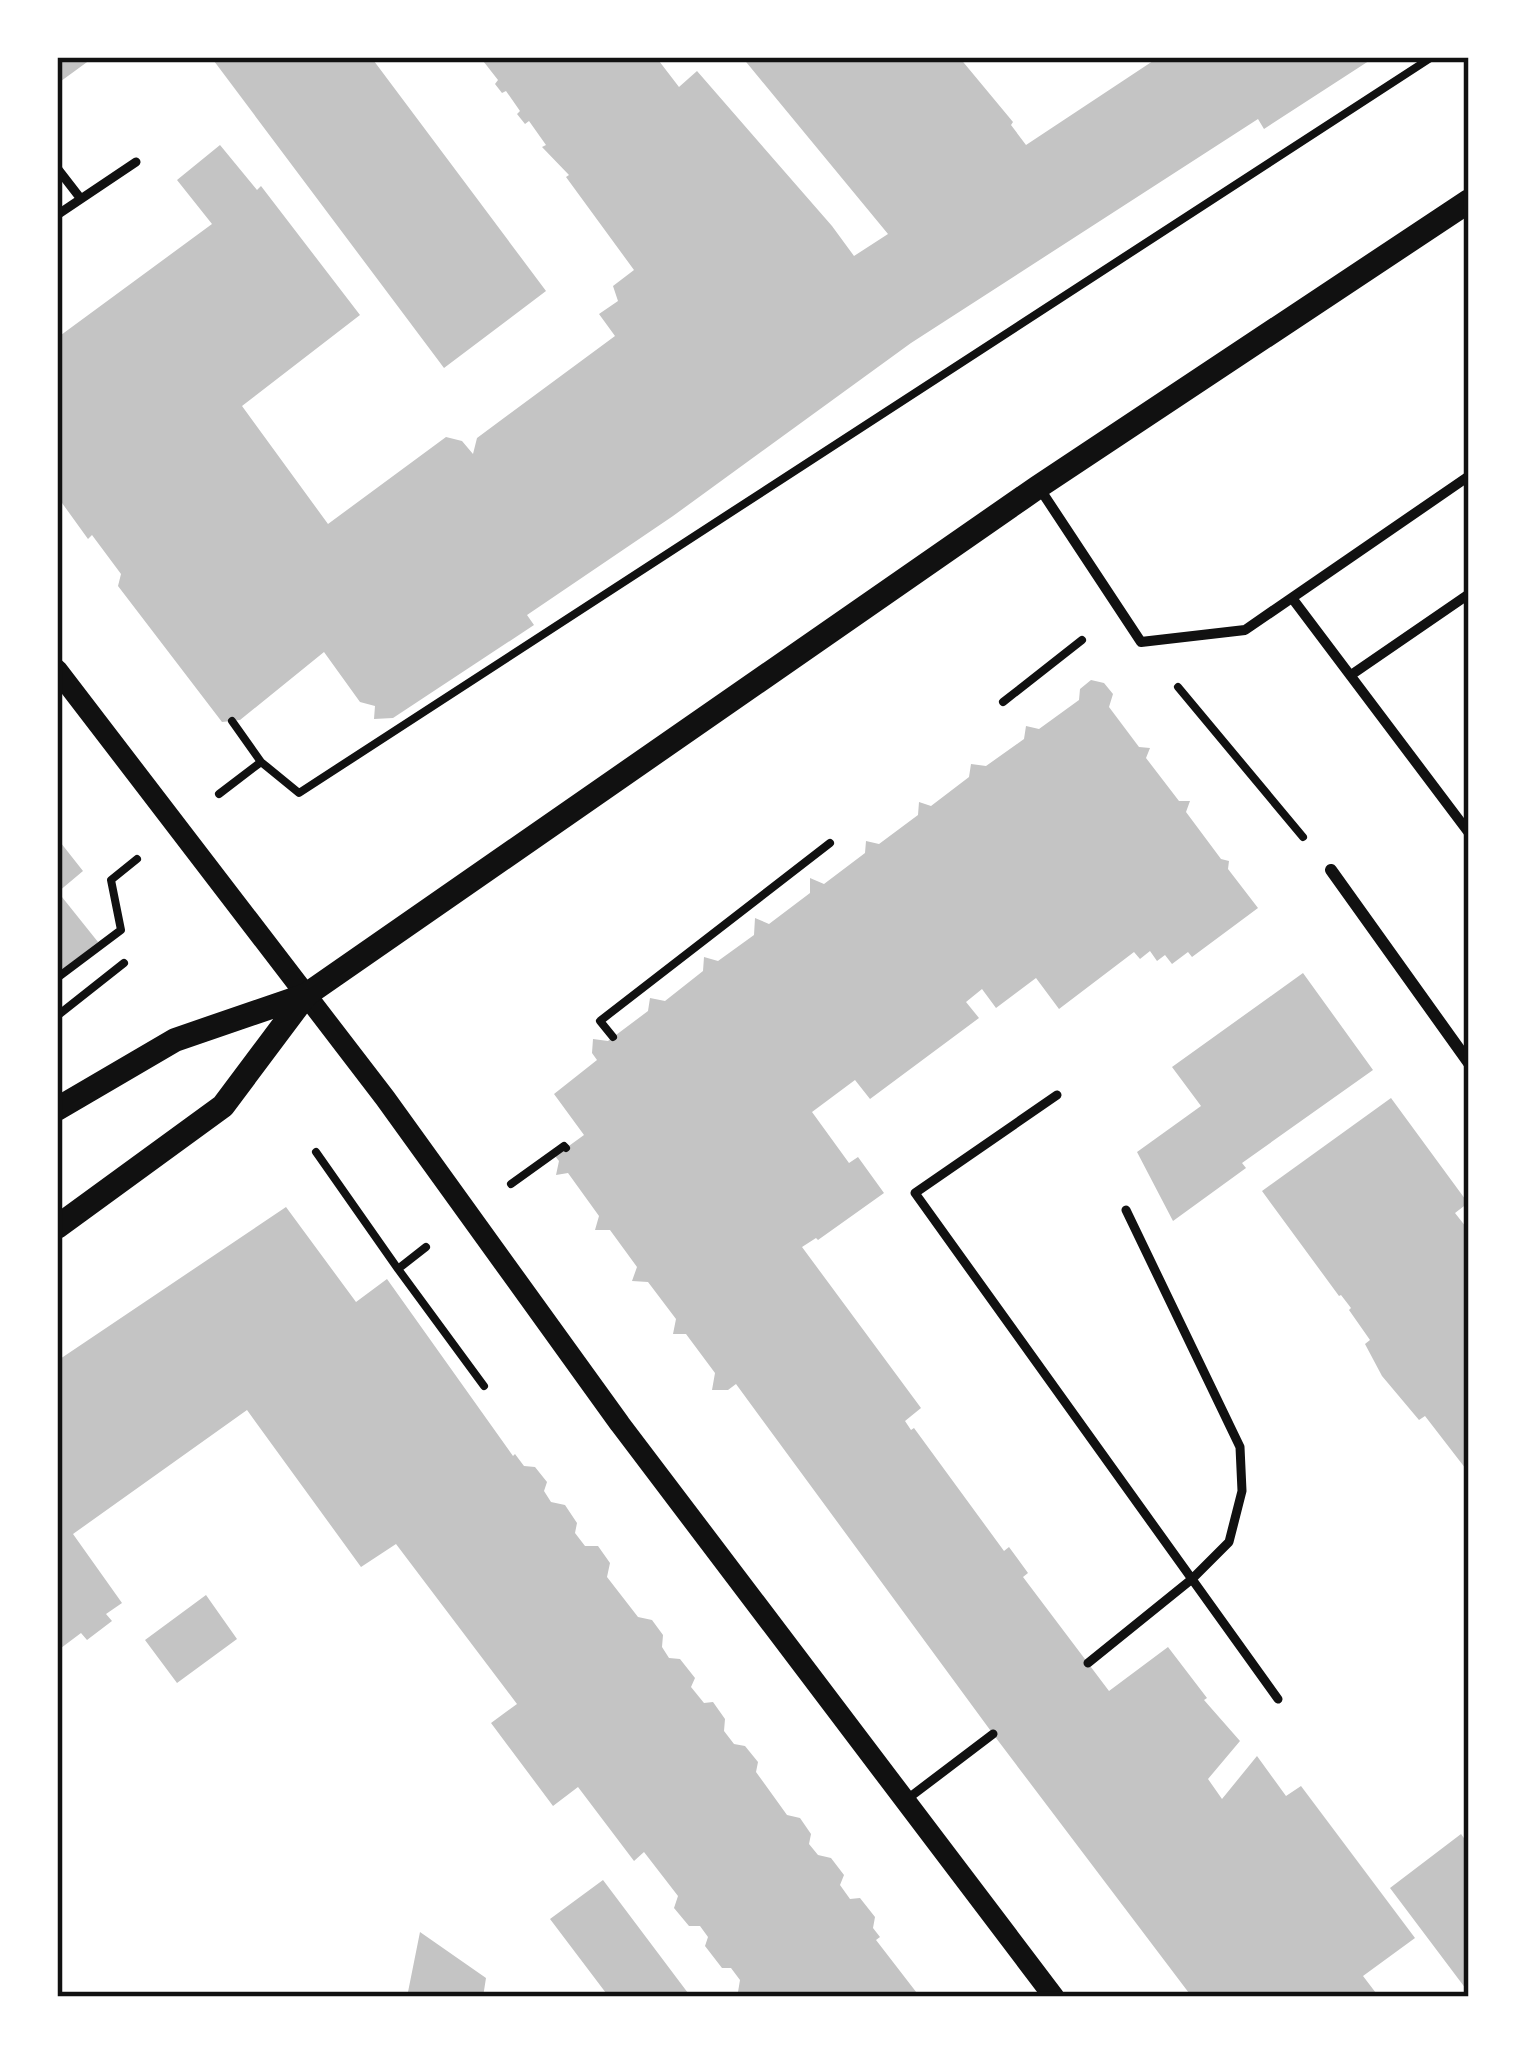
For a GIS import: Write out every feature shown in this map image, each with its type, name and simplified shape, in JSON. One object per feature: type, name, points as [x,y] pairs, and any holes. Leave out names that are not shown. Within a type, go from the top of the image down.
[{"type":"main road","points":[[57,1109],[175,1040],[306,995],[1038,487],[1469,201]]},
{"type":"main road","points":[[57,1227],[223,1106],[306,995]]},
{"type":"street","points":[[1038,487],[1141,642],[1245,630],[1469,476]]},
{"type":"street","points":[[1351,675],[1469,594]]},
{"type":"street","points":[[1292,598],[1469,833]]},
{"type":"street","points":[[57,670],[400,1118],[620,1424],[1054,1997]]},
{"type":"street","points":[[1331,870],[1469,1063]]},
{"type":"lane","points":[[57,215],[136,162]]},
{"type":"lane","points":[[57,168],[81,199]]},
{"type":"lane","points":[[1057,1095],[915,1193],[1278,1699]]},
{"type":"lane","points":[[1088,1663],[1192,1579],[1229,1542],[1242,1491],[1240,1447],[1126,1210]]},
{"type":"lane","points":[[906,1800],[993,1734]]},
{"type":"path","points":[[232,721],[261,762],[299,793],[1432,57]]},
{"type":"path","points":[[1003,703],[1120,610]]},
{"type":"path","points":[[1141,642],[1331,870]]},
{"type":"path","points":[[57,978],[122,930],[111,880],[178,825]]},
{"type":"path","points":[[613,1037],[600,1021],[830,843]]},
{"type":"path","points":[[57,1016],[124,962]]},
{"type":"path","points":[[546,1159],[566,1148]]},
{"type":"path","points":[[316,1152],[380,1239]]},
{"type":"path","points":[[398,1269],[484,1386]]},
{"type":"building","points":[[57,57],[94,57],[57,84]]},
{"type":"building","points":[[211,57],[371,57],[546,291],[444,368]]},
{"type":"building","points":[[480,57],[656,57],[679,87],[697,71],[854,256],[888,234],[742,57],[959,57],[1026,145],[1159,57],[1375,57],[1264,129],[1258,119],[911,343],[673,516],[527,615],[534,625],[393,718],[374,719],[375,706],[360,702],[324,652],[240,720],[222,722],[118,586],[121,574],[57,496],[57,330],[61,335],[212,224],[177,180],[220,145],[257,190],[261,186],[360,315],[242,406],[328,524],[446,437],[462,441],[473,454],[477,438],[615,336],[599,314],[618,301],[613,286],[634,270],[566,177],[569,175],[542,147],[546,145],[529,121],[525,124],[506,91],[502,93],[495,84],[498,80]]},
{"type":"building","points":[[1091,680],[1104,683],[1113,694],[1109,707],[1139,747],[1150,748],[1146,758],[1179,801],[1190,801],[1186,812],[1221,859],[1229,861],[1228,869],[1258,908],[1192,957],[1188,952],[1172,964],[1165,955],[1157,961],[1150,951],[1140,959],[1134,952],[1059,1009],[1036,978],[996,1008],[982,989],[966,1002],[979,1018],[870,1099],[855,1080],[812,1112],[849,1163],[858,1157],[884,1193],[802,1247],[921,1408],[905,1421],[911,1430],[1004,1551],[1009,1547],[1028,1573],[1023,1577],[1109,1691],[1168,1647],[1207,1698],[1204,1700],[1240,1741],[1208,1779],[1222,1799],[1257,1756],[1286,1796],[1301,1786],[1415,1938],[1363,1976],[1379,1997],[1192,1997],[736,1384],[728,1390],[712,1390],[715,1373],[686,1334],[673,1334],[676,1319],[648,1282],[632,1281],[637,1267],[610,1230],[595,1230],[599,1216],[568,1173],[556,1175],[559,1161],[555,1156],[584,1135],[554,1094],[597,1060],[592,1053],[593,1039],[608,1041],[648,1011],[650,998],[665,1001],[703,971],[704,957],[718,961],[754,935],[755,918],[769,924],[810,893],[810,878],[824,884],[865,853],[866,841],[879,844],[918,815],[919,802],[931,806],[969,777],[971,764],[986,766],[1024,739],[1026,726],[1039,729],[1079,700],[1080,689]]},
{"type":"building","points":[[57,838],[83,871],[58,892],[98,942],[57,974]]},
{"type":"building","points":[[1303,973],[1373,1070],[1242,1163],[1246,1168],[1173,1221],[1137,1152],[1201,1106],[1172,1067]]},
{"type":"building","points":[[1391,1098],[1468,1203],[1455,1213],[1469,1225],[1469,1473],[1425,1416],[1419,1420],[1382,1376],[1365,1344],[1370,1340],[1351,1308],[1262,1191]]},
{"type":"building","points":[[286,1207],[356,1302],[387,1279],[513,1456],[524,1466],[535,1467],[547,1482],[544,1491],[551,1502],[565,1505],[585,1546],[598,1546],[610,1563],[607,1577],[638,1617],[652,1620],[663,1635],[662,1647],[669,1658],[680,1659],[695,1678],[691,1687],[704,1703],[713,1702],[725,1719],[724,1731],[734,1744],[745,1746],[758,1762],[756,1772],[787,1815],[800,1818],[811,1834],[809,1844],[818,1855],[831,1858],[844,1875],[840,1885],[850,1899],[860,1898],[875,1917],[873,1928],[880,1937],[876,1940],[920,1997],[742,1997],[740,1980],[731,1968],[722,1968],[705,1946],[708,1937],[700,1926],[689,1926],[674,1908],[678,1896],[644,1852],[634,1861],[578,1787],[553,1806],[491,1723],[517,1704],[396,1544],[361,1567],[247,1410],[73,1534],[122,1603],[106,1614],[112,1621],[87,1640],[81,1633],[57,1651],[57,1361]]},
{"type":"building","points":[[206,1595],[237,1639],[177,1683],[145,1640]]},
{"type":"building","points":[[1461,1834],[1469,1845],[1469,1993],[1390,1888]]},
{"type":"building","points":[[603,1880],[691,1997],[609,1997],[550,1919]]},
{"type":"building","points":[[420,1932],[486,1978],[483,1997],[407,1997]]}]
